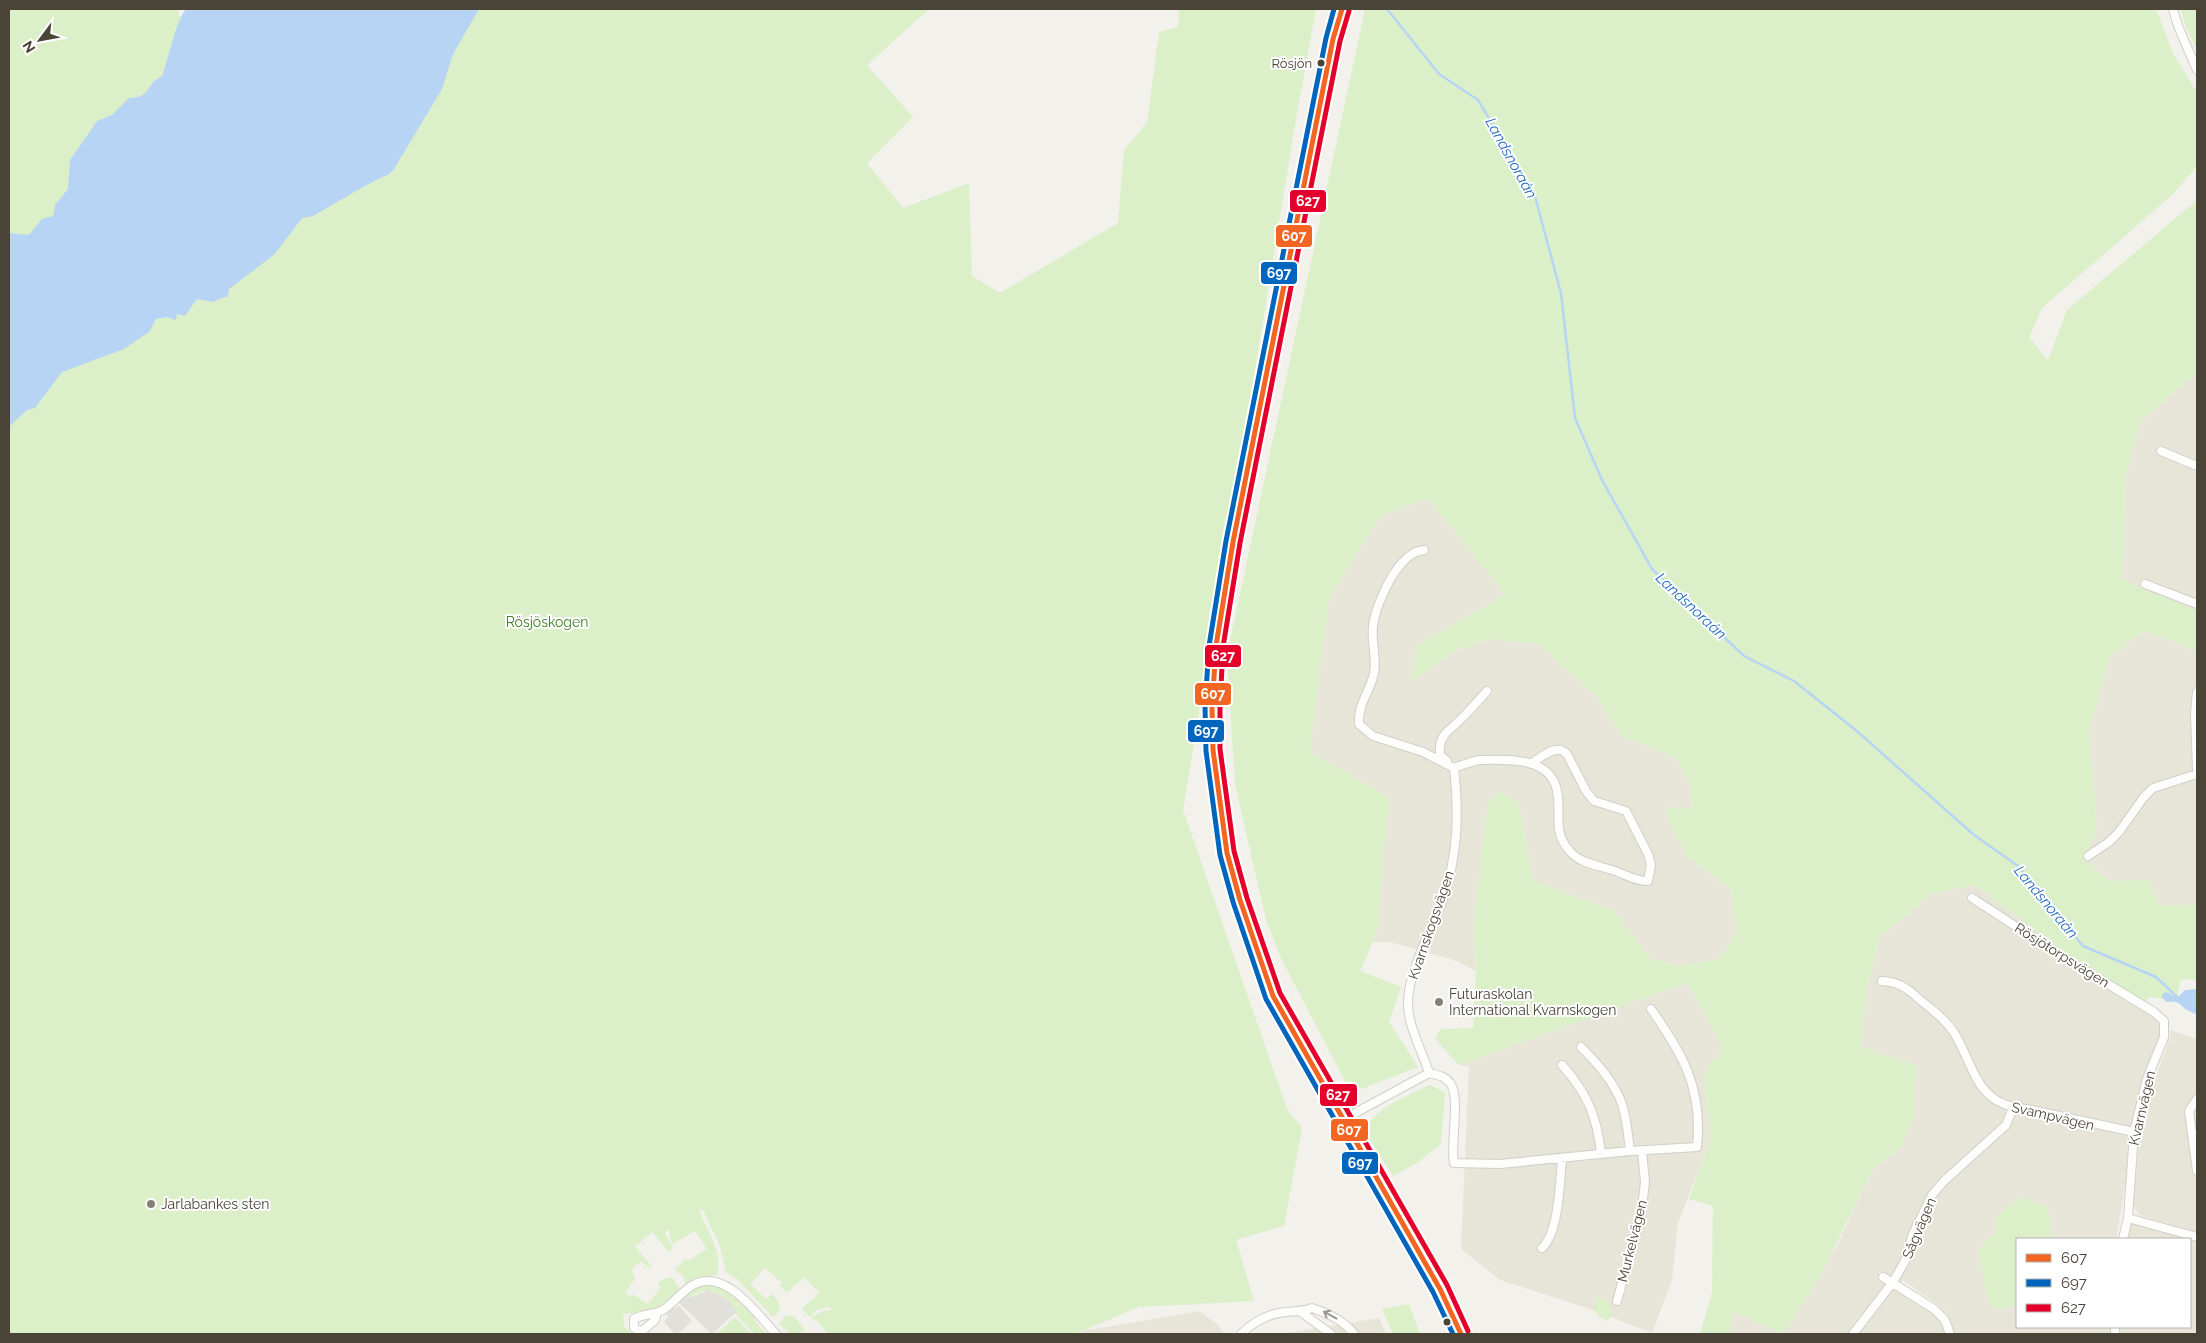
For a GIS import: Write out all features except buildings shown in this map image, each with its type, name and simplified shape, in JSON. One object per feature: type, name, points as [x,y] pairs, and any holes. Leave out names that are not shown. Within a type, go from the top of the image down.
[{"type":"main road","points":[[1342,9],[1333,39],[1233,542],[1216,646],[1212,707],[1213,750],[1227,853],[1243,909],[1273,996],[1440,1288],[1461,1334]]},
{"type":"street","points":[[2173,9],[2178,26],[2197,70]]},
{"type":"street","points":[[2161,451],[2197,466]]},
{"type":"street","points":[[1424,550],[1416,551],[1402,563],[1386,588],[1378,608],[1373,625],[1372,640],[1375,672],[1358,710],[1359,724],[1373,736],[1424,752],[1454,768],[1478,760],[1532,763],[1547,770],[1554,781],[1558,802],[1558,830],[1569,851],[1581,860],[1594,866],[1648,881],[1651,865],[1648,854],[1626,810],[1594,801],[1586,791],[1568,754],[1563,750],[1558,749],[1547,753],[1532,763]]},
{"type":"street","points":[[2145,584],[2197,604]]},
{"type":"street","points":[[1454,768],[1440,755],[1439,744],[1450,727],[1461,720],[1487,691]]},
{"type":"street","points":[[2197,692],[2195,713],[2197,770]]},
{"type":"street","name":"Kvarnskogsvägen","points":[[1429,1073],[1410,1018],[1408,1001],[1411,979],[1443,898],[1456,854],[1457,798],[1454,768]]},
{"type":"street","points":[[2088,856],[2109,842],[2119,832],[2144,797],[2153,788],[2197,774]]},
{"type":"street","name":"Rösjötorpsvägen","points":[[1972,898],[2060,956],[2154,1012]]},
{"type":"street","name":"Svampvägen","points":[[1882,981],[1894,982],[1905,986],[1946,1022],[1954,1032],[1975,1078],[1994,1100],[2012,1108],[2027,1109],[2134,1132]]},
{"type":"street","points":[[1344,1120],[1429,1073],[1441,1075],[1451,1083],[1456,1102],[1452,1151],[1454,1163],[1500,1164],[1630,1151],[1697,1147],[1700,1122],[1688,1072],[1676,1045],[1651,1009]]},
{"type":"street","name":"Kvarnvägen","points":[[2123,1238],[2128,1218],[2134,1132],[2147,1079],[2164,1037],[2164,1021],[2154,1012]]},
{"type":"street","points":[[1581,1047],[1602,1069],[1622,1105],[1630,1151]]},
{"type":"street","points":[[1562,1065],[1576,1081],[1590,1105],[1596,1119],[1601,1154]]},
{"type":"street","points":[[2196,1171],[2189,1112],[2197,1099]]},
{"type":"street","name":"Sågvägen","points":[[1853,1334],[1893,1282],[1905,1261],[1913,1234],[1932,1195],[1944,1181],[2006,1125],[2012,1108]]},
{"type":"street","name":"Murkelvägen","points":[[1617,1301],[1640,1216],[1645,1182],[1642,1151]]},
{"type":"street","points":[[1542,1248],[1547,1243],[1551,1233],[1559,1196],[1562,1158]]},
{"type":"street","points":[[2128,1218],[2197,1237]]},
{"type":"street","points":[[1884,1277],[1934,1309],[1945,1320],[1950,1334]]},
{"type":"street","points":[[657,1312],[664,1309],[694,1284],[704,1280],[714,1280],[734,1290],[776,1334]]},
{"type":"street","points":[[1241,1334],[1250,1325],[1265,1316],[1283,1312],[1301,1312],[1312,1308],[1325,1312],[1342,1322],[1354,1334]]},
{"type":"street","points":[[1301,1312],[1330,1334]]},
{"type":"shaded area","points":[[2197,372],[2197,611],[2123,581],[2125,478],[2140,422]]},
{"type":"shaded area","points":[[1428,499],[1507,594],[1416,646],[1412,681],[1452,652],[1491,639],[1538,643],[1595,695],[1622,736],[1674,757],[1690,782],[1692,810],[1669,807],[1687,856],[1731,890],[1736,933],[1719,959],[1681,966],[1650,959],[1613,910],[1533,881],[1519,804],[1478,882],[1474,929],[1476,971],[1457,961],[1390,942],[1373,942],[1377,932],[1310,752],[1329,598],[1381,515]]},
{"type":"shaded area","points":[[2144,631],[2197,651],[2197,906],[2196,904],[2159,906],[2148,880],[2108,881],[2084,858],[2097,830],[2089,733],[2109,658]]},
{"type":"shaded area","points":[[1975,885],[2098,977],[2159,1019],[2161,1035],[2143,1077],[2128,1136],[2126,1181],[2116,1238],[2016,1238],[2016,1328],[2111,1328],[2111,1334],[1955,1334],[1948,1315],[1937,1304],[1902,1280],[1901,1288],[1937,1315],[1946,1334],[1783,1334],[1836,1248],[1873,1169],[1902,1146],[1916,1065],[1861,1047],[1867,987],[1880,937],[1933,893]]},
{"type":"shaded area","points":[[1687,983],[1724,1047],[1704,1073],[1711,1139],[1678,1223],[1672,1280],[1652,1333],[1587,1308],[1500,1280],[1461,1249],[1469,1067],[1459,1065]]},
{"type":"shaded area","points":[[2170,1030],[2197,1039],[2197,1232],[2139,1215],[2133,1204],[2139,1143],[2153,1084],[2170,1038]]},
{"type":"shaded area","points":[[2132,1222],[2186,1238],[2127,1238]]},
{"type":"shaded area","points":[[2191,1239],[2197,1242],[2197,1334],[2118,1334],[2118,1328],[2191,1328]]},
{"type":"shaded area","points":[[707,1290],[717,1293],[730,1302],[736,1312],[712,1334],[679,1303],[687,1295],[690,1298]]},
{"type":"shaded area","points":[[670,1303],[675,1309],[679,1306],[692,1321],[678,1334],[675,1334],[664,1322],[668,1317],[664,1309]]},
{"type":"shaded area","points":[[1200,1311],[1219,1326],[1224,1334],[1076,1334],[1083,1331]]},
{"type":"shaded area","points":[[1734,1312],[1782,1334],[1729,1334]]},
{"type":"shaded area","points":[[1379,1318],[1386,1334],[1287,1333]]},
{"type":"green space","name":"Rösjöskogen","points":[[9,9],[179,9],[178,15],[181,17],[186,9],[929,9],[867,65],[913,117],[867,163],[903,208],[969,183],[972,276],[1000,293],[1118,223],[1124,150],[1147,123],[1159,32],[1178,27],[1179,9],[1316,9],[1296,119],[1183,810],[1287,1109],[1302,1128],[1284,1226],[1236,1240],[1254,1301],[1139,1307],[1075,1334],[828,1334],[816,1320],[814,1321],[811,1318],[822,1311],[831,1310],[830,1307],[817,1310],[810,1317],[802,1309],[819,1293],[804,1277],[787,1293],[780,1285],[782,1283],[765,1268],[750,1284],[766,1299],[772,1294],[779,1302],[780,1311],[773,1317],[738,1280],[726,1272],[719,1244],[703,1210],[699,1210],[716,1249],[718,1257],[717,1275],[699,1277],[685,1284],[684,1278],[675,1269],[686,1259],[688,1261],[707,1249],[695,1231],[673,1244],[669,1235],[671,1232],[667,1230],[665,1233],[673,1248],[669,1252],[652,1232],[635,1247],[652,1266],[650,1268],[642,1262],[636,1265],[632,1270],[635,1279],[625,1293],[630,1296],[632,1294],[648,1304],[661,1287],[658,1284],[664,1279],[672,1277],[681,1291],[655,1311],[623,1314],[624,1326],[631,1334],[9,1334]]},
{"type":"green space","points":[[1365,9],[2156,9],[2172,51],[2197,93],[2197,166],[2173,194],[2042,308],[2029,337],[2048,360],[2067,310],[2197,200],[2197,372],[2140,422],[2125,478],[2123,580],[2197,611],[2197,651],[2144,631],[2109,658],[2089,733],[2097,830],[2084,858],[2108,881],[2148,880],[2159,906],[2196,904],[2197,980],[2181,979],[2176,1001],[2149,997],[2146,1003],[2098,977],[1975,885],[1933,893],[1880,937],[1867,987],[1861,1047],[1916,1065],[1914,1116],[1902,1146],[1873,1169],[1822,1273],[1783,1334],[1734,1312],[1729,1334],[1700,1334],[1712,1293],[1713,1206],[1689,1199],[1711,1139],[1704,1073],[1723,1047],[1687,983],[1459,1065],[1435,1039],[1441,1029],[1473,1028],[1476,971],[1474,929],[1478,882],[1488,803],[1500,791],[1519,804],[1533,881],[1613,910],[1651,959],[1681,966],[1719,959],[1736,933],[1731,890],[1687,856],[1666,816],[1668,807],[1692,809],[1690,782],[1674,757],[1622,736],[1595,695],[1538,644],[1491,639],[1452,652],[1412,681],[1416,646],[1506,594],[1428,499],[1381,515],[1329,598],[1310,752],[1389,797],[1377,932],[1360,971],[1401,987],[1389,1022],[1418,1067],[1351,1093],[1281,958],[1266,920],[1235,784],[1227,655]]},
{"type":"green space","points":[[2181,9],[2197,9],[2197,50],[2185,25]]},
{"type":"green space","points":[[1429,1085],[1445,1092],[1441,1144],[1417,1163],[1393,1176],[1369,1136],[1369,1125],[1374,1117],[1391,1104]]},
{"type":"green space","points":[[2020,1197],[2045,1206],[2050,1215],[2050,1238],[2016,1238],[2016,1305],[1998,1309],[1990,1305],[1978,1250],[1998,1229],[1995,1220],[2010,1204]]},
{"type":"green space","points":[[705,1285],[720,1288],[727,1292],[754,1317],[755,1322],[767,1334],[755,1334],[717,1293],[705,1291],[690,1298],[687,1295],[695,1288]]},
{"type":"green space","points":[[1597,1298],[1607,1301],[1611,1305],[1612,1308],[1608,1321],[1599,1317],[1594,1309]]},
{"type":"green space","points":[[1409,1304],[1420,1334],[1393,1334],[1382,1309]]},
{"type":"green space","points":[[784,1315],[793,1316],[805,1329],[799,1334],[790,1334],[779,1323],[785,1318]]},
{"type":"green space","points":[[735,1317],[751,1334],[716,1334]]},
{"type":"water","points":[[186,9],[479,9],[453,54],[442,89],[394,169],[388,175],[313,216],[302,218],[275,254],[229,289],[228,296],[212,302],[197,299],[185,316],[177,314],[176,320],[167,317],[156,319],[149,332],[124,349],[62,372],[35,408],[27,410],[9,427],[9,233],[29,235],[42,219],[53,216],[55,205],[68,189],[70,160],[97,121],[112,115],[129,98],[145,93],[156,79],[162,76],[175,32]]},
{"type":"water","points":[[2197,989],[2197,1015],[2178,1003],[2166,1002],[2162,997],[2163,993],[2166,992],[2177,998],[2185,990]]},
{"type":"waterway","name":"Landsnoraån","points":[[1387,9],[1439,74],[1478,100],[1534,193],[1561,293],[1575,418],[1602,480],[1652,569],[1744,656],[1794,681],[1858,732],[1974,835],[2018,866],[2083,946],[2156,977],[2178,998]]},
{"type":"transit line","name":"697","points":[[1334,9],[1326,38],[1226,541],[1209,646],[1205,707],[1206,751],[1220,855],[1233,902],[1266,999],[1433,1292],[1453,1334]]},
{"type":"transit line","name":"607","points":[[1342,9],[1333,39],[1233,542],[1216,646],[1212,707],[1213,750],[1227,853],[1240,900],[1273,996],[1440,1289],[1461,1334]]},
{"type":"transit line","name":"627","points":[[1349,11],[1340,41],[1240,543],[1223,647],[1220,749],[1234,851],[1247,898],[1280,993],[1447,1285],[1468,1331]]},
{"type":"place","name":"Rösjön","points":[[1321,63]]},
{"type":"place","name":"Futuraskolan International Kvarnskogen","points":[[1439,1002]]},
{"type":"place","name":"Jarlabankes sten","points":[[151,1204]]}]
